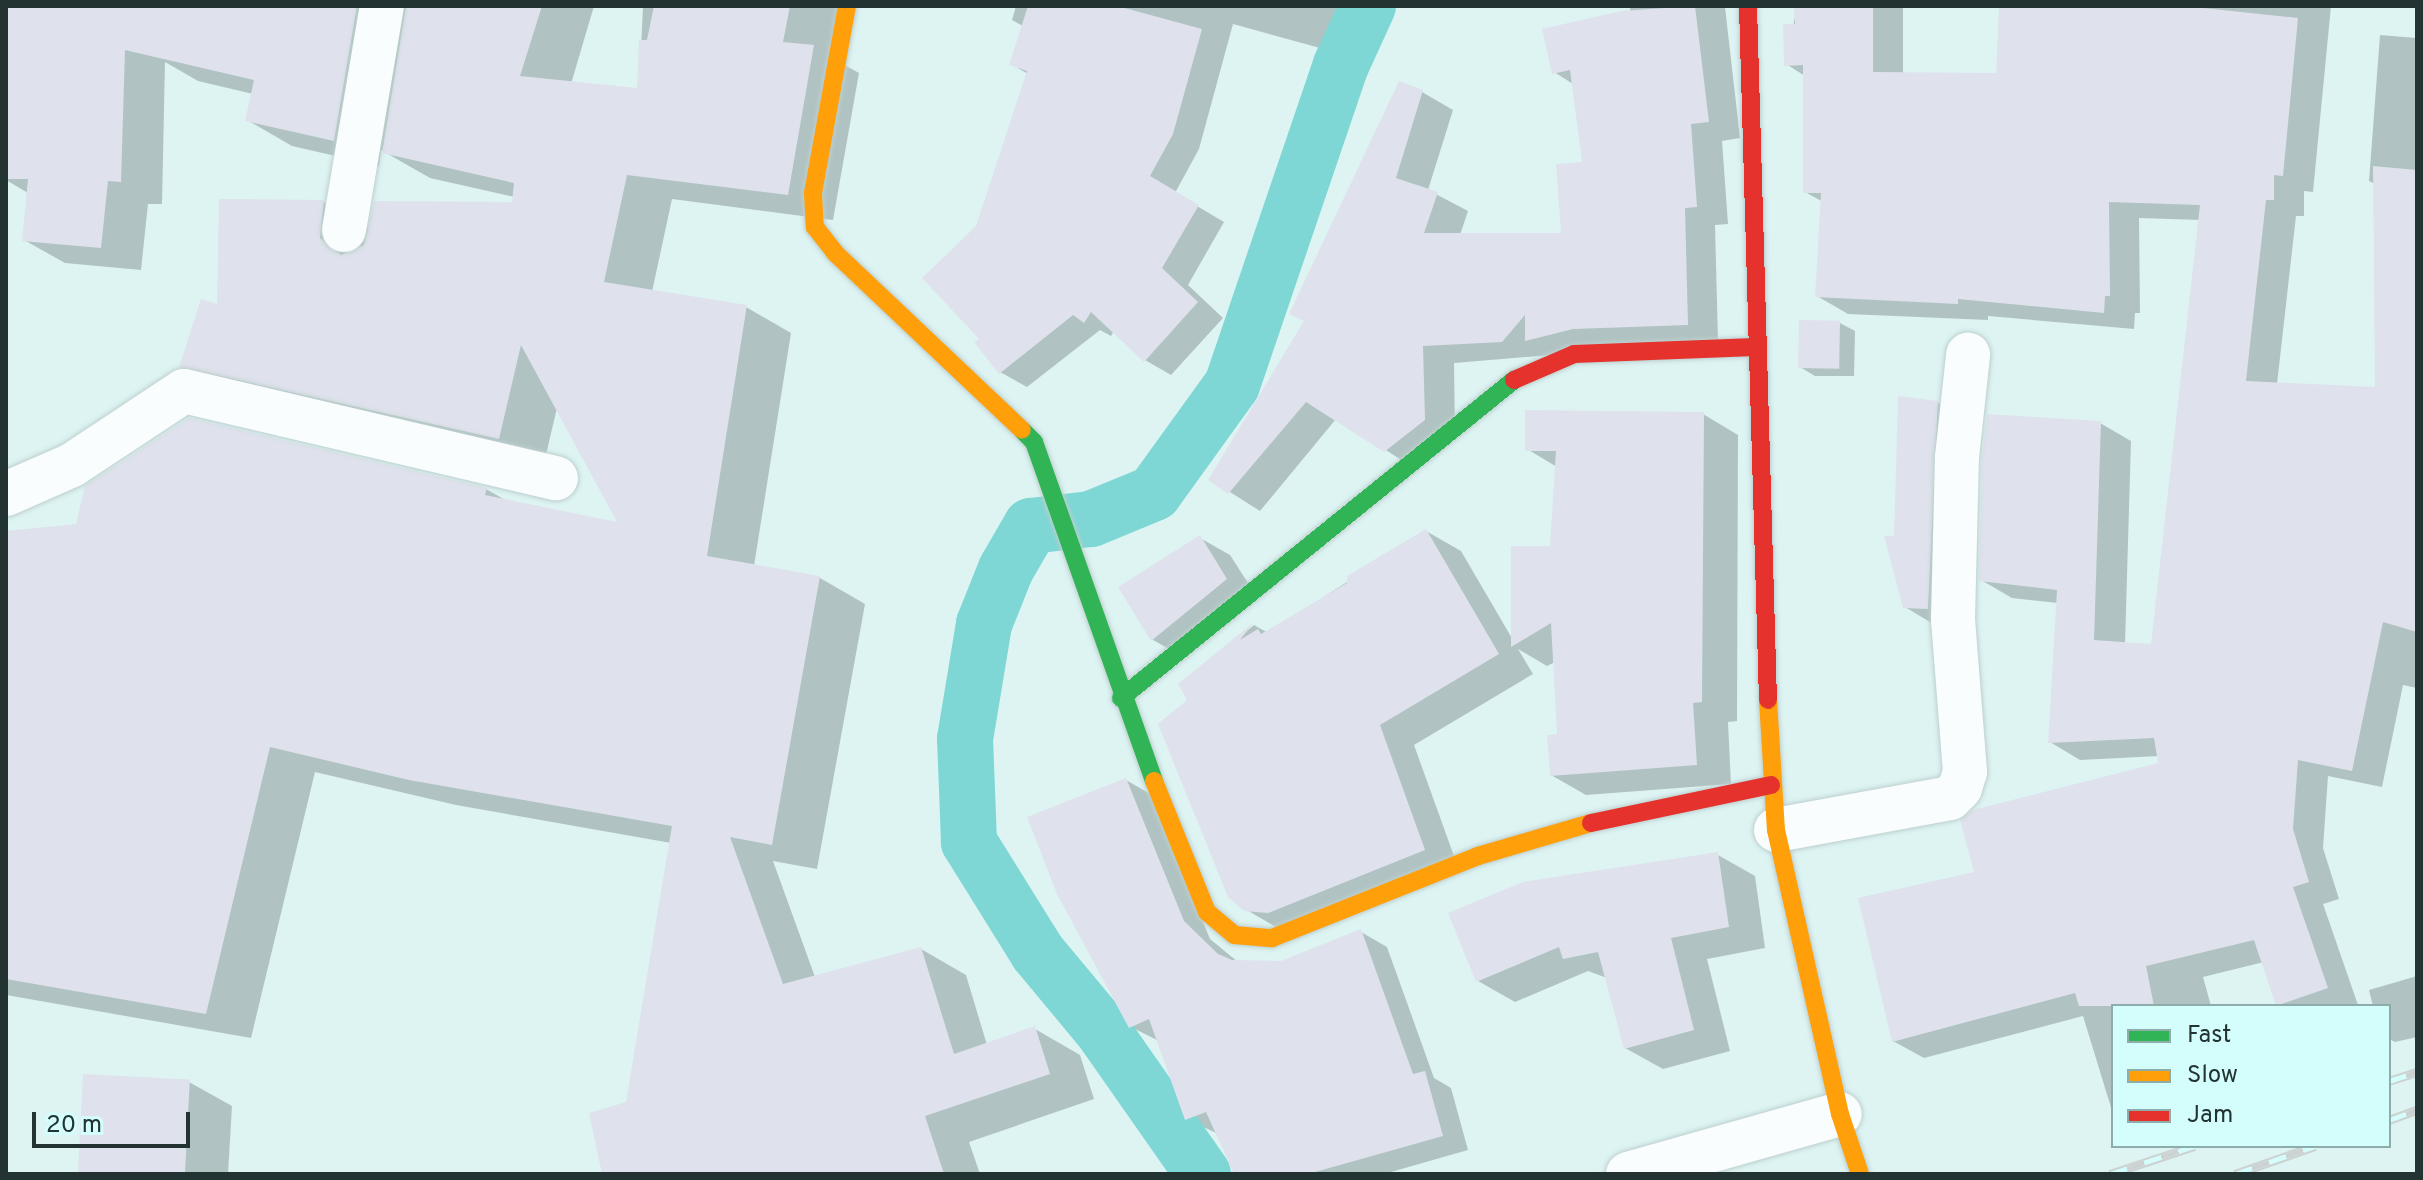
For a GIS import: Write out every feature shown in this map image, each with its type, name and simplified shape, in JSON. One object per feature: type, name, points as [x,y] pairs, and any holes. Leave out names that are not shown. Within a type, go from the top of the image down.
[{"type":"street","points":[[344,230],[382,6]]},
{"type":"street","points":[[847,6],[813,193],[815,227],[835,253],[1034,442],[1071,560],[1121,698],[1207,912],[1234,935],[1272,938],[1478,856],[1575,826],[1771,785]]},
{"type":"street","points":[[1748,6],[1755,347],[1771,785],[1776,830],[1840,1114],[1860,1174]]},
{"type":"street","points":[[1121,698],[1518,376],[1574,354],[1755,347]]},
{"type":"street","points":[[1776,830],[1950,798],[1960,788],[1965,772],[1953,604],[1957,457],[1968,355]]},
{"type":"street","points":[[6,494],[72,465],[184,391],[556,478]]},
{"type":"street","points":[[1628,1174],[1840,1114]]},
{"type":"building","points":[[6,6],[357,6],[334,141],[245,121],[254,80],[125,50],[121,182],[108,181],[101,248],[22,241],[28,179],[6,179]]},
{"type":"building","points":[[406,6],[542,6],[520,76],[637,88],[639,40],[647,40],[654,6],[790,6],[783,42],[814,45],[788,195],[627,175],[604,282],[747,305],[707,556],[820,576],[772,845],[730,837],[783,984],[921,947],[954,1054],[1035,1026],[1050,1074],[925,1116],[944,1174],[602,1174],[589,1113],[626,1102],[672,826],[409,780],[270,747],[206,1014],[6,979],[6,531],[76,524],[85,486],[189,418],[487,488],[485,495],[617,522],[521,345],[499,439],[179,367],[201,299],[217,304],[219,199],[324,200],[320,238],[341,255],[364,245],[374,201],[512,202],[514,183],[382,153]]},
{"type":"building","points":[[1028,6],[1117,6],[1202,29],[1173,134],[1150,176],[1199,205],[1162,268],[1198,302],[1144,362],[1091,312],[1084,323],[1073,315],[999,374],[974,342],[979,339],[922,278],[976,226],[1027,71],[1009,65]]},
{"type":"building","points":[[1695,6],[1709,122],[1691,124],[1697,207],[1685,208],[1688,325],[1573,329],[1525,341],[1525,315],[1502,342],[1423,346],[1425,420],[1384,452],[1306,402],[1228,494],[1208,480],[1304,321],[1289,314],[1399,81],[1423,90],[1396,178],[1438,192],[1424,233],[1561,233],[1556,164],[1582,162],[1570,70],[1552,74],[1542,29],[1621,11]]},
{"type":"building","points":[[1794,6],[1873,6],[1873,72],[1996,73],[1999,6],[2184,6],[2298,18],[2283,176],[2274,175],[2274,200],[2266,200],[2246,381],[2375,387],[2373,166],[2417,170],[2417,632],[2383,622],[2352,771],[2298,760],[2293,829],[2309,882],[2293,887],[2328,988],[2275,1004],[2254,940],[2146,966],[2154,1004],[2079,1006],[2075,993],[1892,1042],[1858,898],[1974,872],[1960,820],[1973,810],[2158,763],[2154,738],[2048,743],[2057,590],[1979,581],[1982,459],[1987,414],[2101,421],[2094,640],[2151,644],[2200,205],[2109,202],[2110,296],[2105,296],[2104,313],[1958,299],[1958,304],[1815,297],[1821,193],[1803,193],[1803,65],[1784,66],[1783,24],[1795,24]]},
{"type":"building","points":[[1799,320],[1840,321],[1839,369],[1798,368]]},
{"type":"building","points":[[1898,396],[1938,401],[1928,609],[1903,608],[1884,536],[1894,536]]},
{"type":"building","points":[[1525,410],[1704,412],[1702,702],[1693,703],[1697,765],[1550,776],[1547,735],[1557,734],[1551,623],[1511,647],[1511,546],[1550,546],[1556,451],[1525,451]]},
{"type":"building","points":[[1426,529],[1499,654],[1380,725],[1425,850],[1268,913],[1244,911],[1228,897],[1158,724],[1187,700],[1178,684],[1254,622],[1240,640],[1258,629],[1261,634],[1347,583],[1347,576]]},
{"type":"building","points":[[1200,535],[1227,579],[1151,641],[1118,587]]},
{"type":"building","points":[[1126,778],[1184,921],[1218,954],[1232,960],[1281,961],[1361,929],[1413,1074],[1425,1071],[1443,1136],[1308,1174],[1234,1174],[1206,1112],[1185,1120],[1149,1019],[1129,1028],[1057,894],[1027,817]]},
{"type":"building","points":[[1718,852],[1729,927],[1671,938],[1694,1030],[1624,1049],[1598,952],[1563,959],[1559,947],[1476,982],[1448,913],[1523,882]]},
{"type":"building","points":[[83,1074],[190,1080],[185,1174],[78,1174]]},
{"type":"waterway","points":[[1203,1174],[1103,1031],[1038,953],[969,842],[965,739],[984,624],[1006,569],[1031,526],[1091,519],[1154,493],[1232,385],[1341,65],[1368,6]]},
{"type":"railway","points":[[2391,1080],[2417,1072]]},
{"type":"railway","points":[[2391,1119],[2417,1110]]},
{"type":"railway","points":[[2110,1174],[2188,1148]]},
{"type":"railway","points":[[2235,1174],[2309,1148]]},
{"type":"traffic: fast","points":[[1121,698],[1514,380]]},
{"type":"traffic: fast","points":[[1022,430],[1034,442],[1154,781]]},
{"type":"traffic: slow","points":[[847,6],[813,193],[815,227],[835,253],[1022,430]]},
{"type":"traffic: slow","points":[[1768,700],[1776,830],[1840,1114],[1860,1174]]},
{"type":"traffic: slow","points":[[1154,781],[1207,912],[1234,935],[1272,938],[1478,856],[1591,823]]},
{"type":"traffic: jam","points":[[1748,6],[1768,700]]},
{"type":"traffic: jam","points":[[1514,380],[1574,354],[1755,347]]},
{"type":"traffic: jam","points":[[1591,823],[1771,785]]}]
